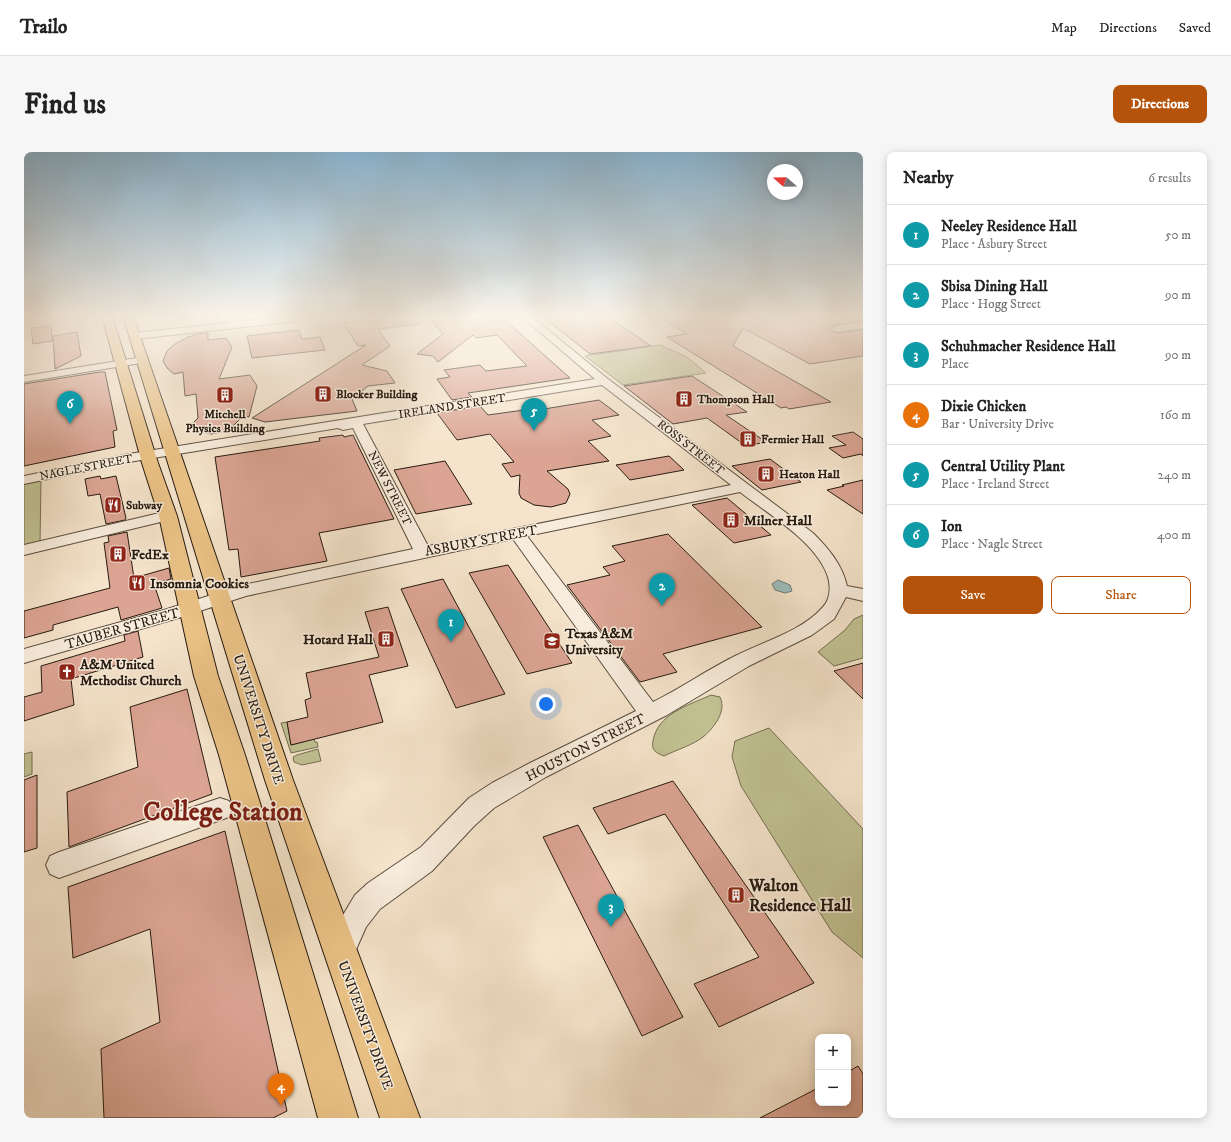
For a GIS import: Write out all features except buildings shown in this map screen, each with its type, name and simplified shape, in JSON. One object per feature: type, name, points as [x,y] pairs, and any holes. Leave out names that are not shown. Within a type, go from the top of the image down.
[{"type":"main road","name":"UNIVERSITY DRIVE","points":[[143,361],[279,780],[400,1118]]},
{"type":"main road","points":[[120,363],[168,516],[206,676],[232,755],[338,1118]]},
{"type":"street","points":[[24,379],[135,361]]},
{"type":"street","name":"ROSS STREET","points":[[580,361],[818,546],[835,573],[838,590]]},
{"type":"street","name":"IRELAND STREET","points":[[172,452],[604,381]]},
{"type":"street","name":"IRELAND STREET","points":[[324,427],[357,424]]},
{"type":"street","name":"NEW STREET","points":[[357,424],[423,552]]},
{"type":"street","name":"NAGLE STREET","points":[[24,480],[148,455],[172,452]]},
{"type":"street","name":"ASBURY STREET","points":[[220,598],[243,591],[423,552],[743,487]]},
{"type":"street","points":[[24,550],[168,516]]},
{"type":"street","points":[[518,533],[650,714]]},
{"type":"street","points":[[838,590],[863,595]]},
{"type":"street","name":"HOUSTON STREET","points":[[340,953],[363,907],[370,899],[431,856],[477,807],[518,780],[650,714],[719,674],[822,619],[834,608],[838,599],[838,590]]},
{"type":"street","name":"TAUBER STREET","points":[[24,656],[191,608],[220,598]]},
{"type":"street","points":[[59,865],[220,809]]},
{"type":"green space","points":[[592,361],[692,361],[706,373],[623,385]]},
{"type":"green space","points":[[41,479],[40,544],[24,548],[24,483]]},
{"type":"green space","points":[[863,615],[863,658],[834,666],[818,652],[845,630],[854,619]]},
{"type":"green space","points":[[711,695],[720,697],[722,708],[715,724],[703,737],[664,756],[653,749],[653,741],[656,732],[667,717],[684,707]]},
{"type":"green space","points":[[287,722],[291,745],[314,739],[315,742],[317,742],[318,747],[291,753],[281,723]]},
{"type":"green space","points":[[769,728],[863,829],[863,958],[832,932],[741,786],[732,757],[735,741]]},
{"type":"green space","points":[[318,749],[321,761],[302,765],[294,762],[293,757]]},
{"type":"green space","points":[[32,752],[32,774],[24,777],[24,754]]},
{"type":"water","points":[[778,580],[790,585],[792,591],[785,593],[775,590],[772,584]]},
{"type":"place","name":"Blocker Building","points":[[323,394]]},
{"type":"place","name":"Mitchell Physics Building","points":[[225,395]]},
{"type":"place","name":"Thompson Hall","points":[[684,399]]},
{"type":"place","name":"Ion","points":[[70,424]]},
{"type":"place","name":"Central Utility Plant","points":[[534,431]]},
{"type":"place","name":"Fermier Hall","points":[[748,439]]},
{"type":"place","name":"Heaton Hall","points":[[766,474]]},
{"type":"place","name":"Subway","points":[[113,505]]},
{"type":"place","name":"Milner Hall","points":[[731,520]]},
{"type":"place","name":"FedEx","points":[[118,554]]},
{"type":"place","name":"Insomnia Cookies","points":[[137,583]]},
{"type":"place","name":"Sbisa Dining Hall","points":[[662,606]]},
{"type":"place","name":"Hotard Hall","points":[[386,639]]},
{"type":"place","name":"Texas A&M University","points":[[552,641]]},
{"type":"place","name":"Neeley Residence Hall","points":[[451,642]]},
{"type":"place","name":"A&M United Methodist Church","points":[[67,672]]},
{"type":"place","name":"Walton Residence Hall","points":[[736,895]]},
{"type":"place","name":"Schuhmacher Residence Hall","points":[[611,927]]},
{"type":"place","name":"Dixie Chicken","points":[[281,1106]]},
{"type":"district","name":"College Station","points":[[223,811]]}]
